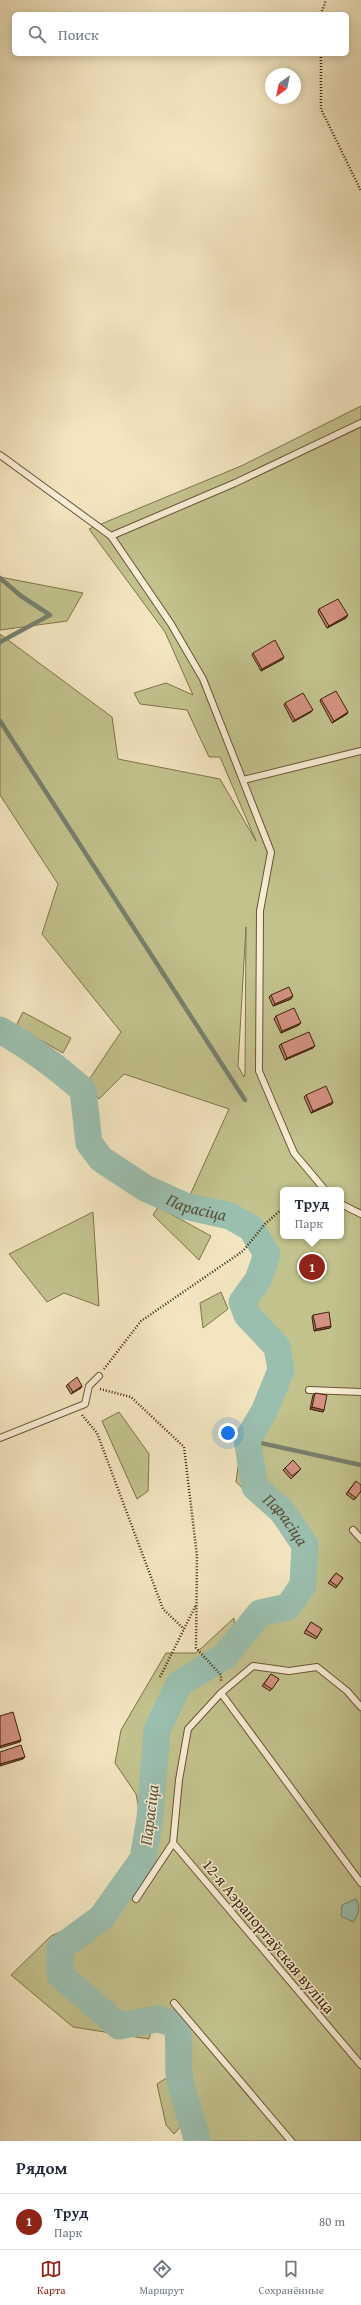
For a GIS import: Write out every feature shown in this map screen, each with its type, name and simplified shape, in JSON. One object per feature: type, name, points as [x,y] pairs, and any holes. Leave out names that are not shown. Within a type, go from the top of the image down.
[{"type":"lane","points":[[110,536],[235,483],[361,423]]},
{"type":"lane","points":[[0,455],[110,536],[171,624],[203,679],[244,780],[271,852],[260,911],[259,1071],[294,1153],[322,1187]]},
{"type":"lane","points":[[244,780],[361,751]]},
{"type":"lane","points":[[344,1206],[361,1214]]},
{"type":"lane","points":[[0,1438],[85,1404],[89,1386],[99,1376]]},
{"type":"lane","points":[[309,1390],[361,1392]]},
{"type":"lane","points":[[353,1530],[361,1538]]},
{"type":"lane","points":[[136,1899],[174,1843],[179,1780],[188,1729],[222,1693],[253,1666],[289,1671],[316,1667],[347,1690],[361,1707]]},
{"type":"lane","points":[[222,1693],[361,1883]]},
{"type":"lane","name":"12-я Аэрапортаўская вуліца","points":[[174,1843],[361,2065]]},
{"type":"lane","points":[[174,2003],[291,2141]]},
{"type":"path","points":[[322,12],[326,0]]},
{"type":"path","points":[[321,56],[321,109],[361,191]]},
{"type":"path","points":[[99,1376],[141,1321],[244,1251],[265,1224],[280,1211]]},
{"type":"path","points":[[89,1386],[131,1397],[184,1447],[197,1556],[196,1648],[221,1675]]},
{"type":"path","points":[[76,1407],[97,1433],[163,1609],[184,1630]]},
{"type":"path","points":[[160,1677],[197,1605]]},
{"type":"green space","points":[[361,406],[361,2141],[197,2141],[189,2117],[174,2134],[166,2125],[157,2084],[179,2070],[180,2048],[167,2031],[178,2029],[177,2024],[154,2020],[149,2039],[73,2027],[11,1975],[51,1936],[85,1921],[109,1907],[143,1859],[146,1846],[136,1794],[115,1763],[121,1730],[166,1653],[196,1653],[234,1618],[236,1642],[260,1613],[288,1607],[300,1588],[303,1580],[304,1554],[279,1521],[236,1482],[244,1422],[272,1392],[281,1370],[277,1347],[247,1315],[242,1302],[258,1280],[267,1254],[250,1228],[230,1216],[185,1206],[229,1109],[124,1074],[99,1099],[86,1084],[121,1032],[42,934],[58,884],[0,795],[0,634],[112,717],[118,759],[220,779],[256,841],[220,757],[209,757],[187,710],[140,704],[134,693],[166,683],[193,695],[165,632],[89,529],[241,466]],"holes":[[[246,927],[244,1077],[238,1066]]]},
{"type":"green space","points":[[0,577],[83,593],[67,621],[0,630]]},
{"type":"green space","points":[[23,1012],[71,1038],[63,1053],[16,1026]]},
{"type":"green space","points":[[158,1207],[211,1236],[199,1260],[153,1215]]},
{"type":"green space","points":[[93,1212],[99,1306],[64,1293],[47,1302],[9,1254]]},
{"type":"green space","points":[[221,1292],[228,1309],[203,1328],[200,1303]]},
{"type":"green space","points":[[119,1412],[149,1454],[148,1491],[137,1499],[102,1421]]},
{"type":"shaded area","points":[[356,1899],[359,1911],[353,1922],[341,1916],[342,1905]]},
{"type":"building","points":[[338,599],[348,615],[329,626],[319,609]]},
{"type":"building","points":[[275,640],[284,657],[262,669],[253,653]]},
{"type":"building","points":[[336,691],[348,712],[334,721],[321,699]]},
{"type":"building","points":[[303,693],[313,710],[295,720],[285,703]]},
{"type":"building","points":[[289,987],[293,996],[275,1004],[271,995]]},
{"type":"building","points":[[294,1008],[301,1023],[282,1031],[276,1016]]},
{"type":"building","points":[[309,1032],[315,1046],[287,1058],[281,1044]]},
{"type":"building","points":[[326,1086],[333,1102],[313,1111],[306,1095]]},
{"type":"building","points":[[329,1312],[331,1326],[316,1329],[313,1315]]},
{"type":"building","points":[[77,1377],[82,1386],[73,1392],[68,1384]]},
{"type":"building","points":[[315,1393],[327,1395],[324,1410],[312,1407]]},
{"type":"building","points":[[293,1460],[301,1469],[292,1476],[285,1468]]},
{"type":"building","points":[[356,1481],[361,1485],[361,1491],[356,1498],[348,1492]]},
{"type":"building","points":[[336,1573],[343,1578],[337,1586],[330,1581]]},
{"type":"building","points":[[311,1622],[322,1629],[317,1637],[306,1630]]},
{"type":"building","points":[[271,1674],[279,1679],[272,1689],[264,1684]]},
{"type":"building","points":[[13,1712],[21,1740],[0,1746],[0,1716]]},
{"type":"building","points":[[21,1745],[25,1757],[0,1764],[0,1752]]},
{"type":"waterway","points":[[0,578],[21,596],[50,615],[0,642]]},
{"type":"waterway","points":[[0,721],[245,1100]]},
{"type":"waterway","name":"Парасіца","points":[[0,1030],[43,1058],[83,1090],[89,1143],[101,1159],[145,1188],[185,1206],[230,1216],[251,1228],[267,1254],[258,1280],[242,1302],[247,1315],[277,1347],[281,1370],[264,1412],[247,1440],[255,1487],[282,1511],[305,1545],[303,1585],[288,1607],[260,1613],[225,1656],[179,1684],[157,1730],[150,1818],[143,1859],[101,1918],[60,1948],[60,1975],[119,2026],[157,2019],[177,2024],[180,2083],[197,2141]]},
{"type":"waterway","points":[[247,1440],[361,1465]]},
{"type":"place","name":"Труд","points":[[312,1267]]}]
